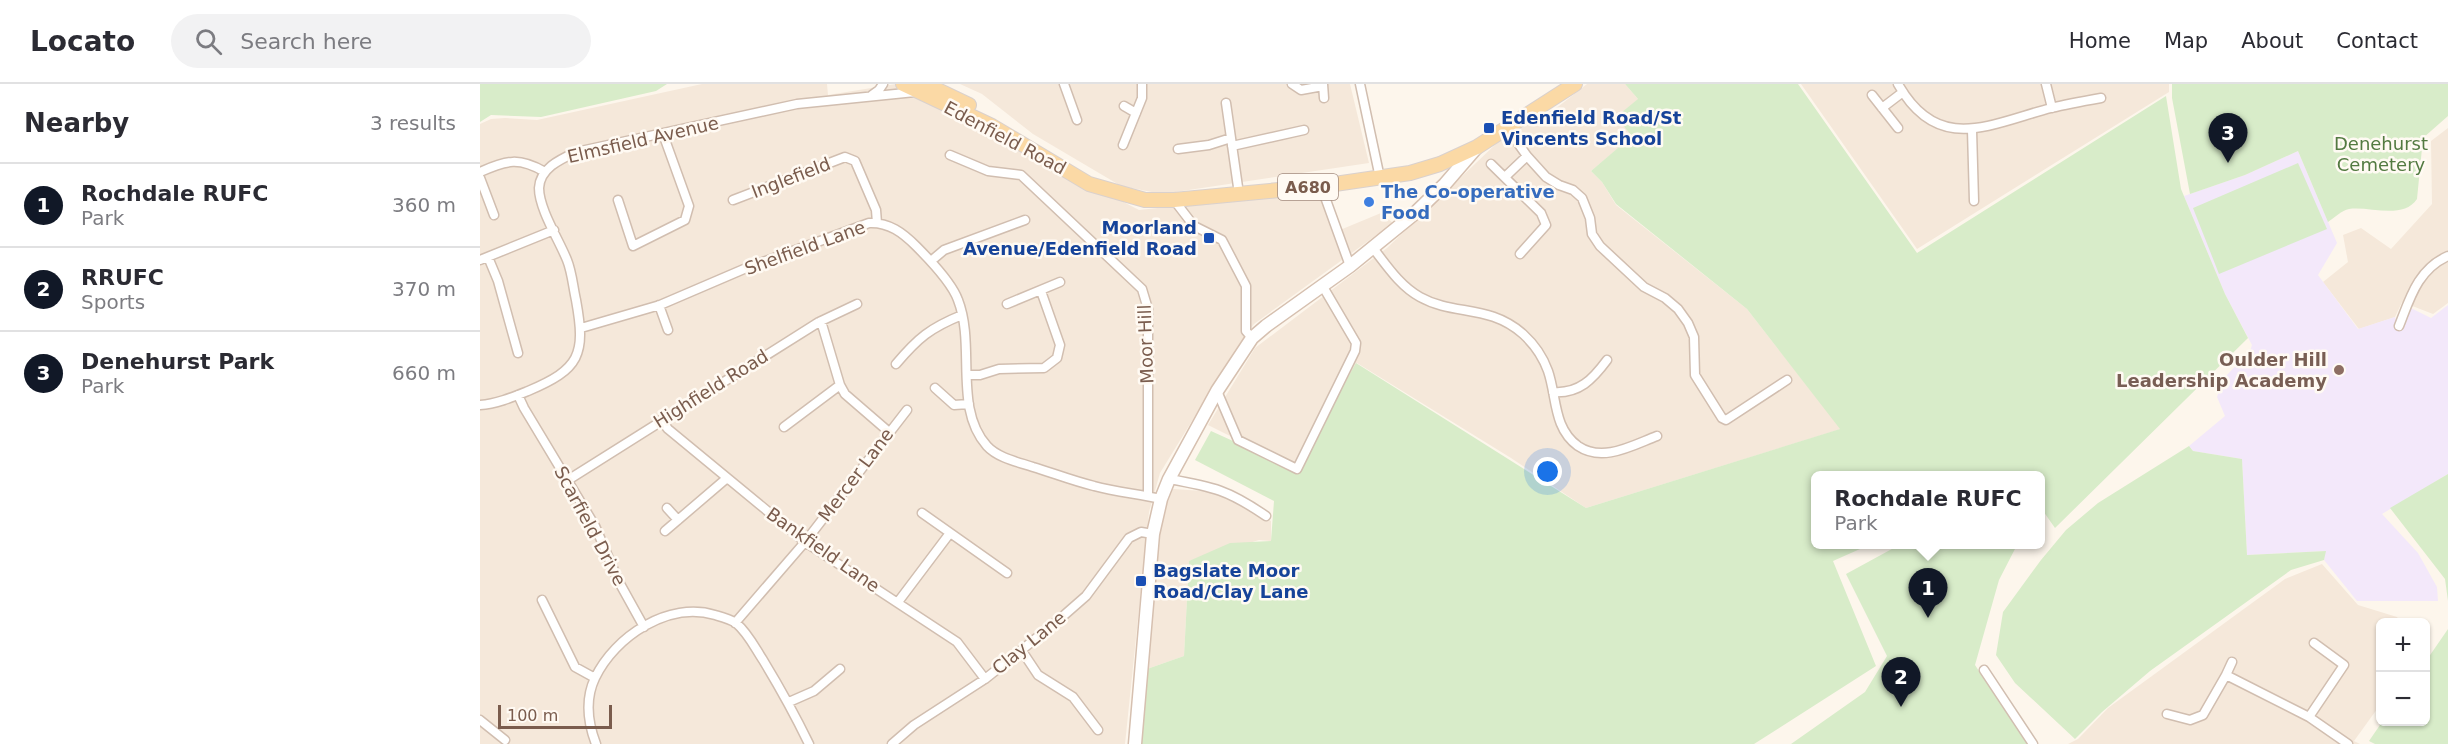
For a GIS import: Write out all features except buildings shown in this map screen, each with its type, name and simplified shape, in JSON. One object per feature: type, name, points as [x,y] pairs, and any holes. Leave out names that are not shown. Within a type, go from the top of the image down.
[{"type":"main road","name":"Edenfield Road","points":[[903,84],[921,88],[995,118],[1027,142],[1092,175],[1107,190],[1145,200],[1174,200],[1321,186],[1410,173],[1440,164],[1477,147],[1575,84]]},
{"type":"street","points":[[869,97],[883,84]]},
{"type":"street","points":[[1064,84],[1077,120]]},
{"type":"street","points":[[1123,145],[1142,98],[1142,84]]},
{"type":"street","points":[[1292,84],[1301,90],[1323,85],[1324,98]]},
{"type":"street","points":[[1360,84],[1380,178]]},
{"type":"street","points":[[2046,84],[2052,108]]},
{"type":"street","name":"Elmsfield Avenue","points":[[480,405],[550,382],[569,369],[580,348],[581,328],[569,263],[554,230],[539,186],[545,172],[557,160],[576,152],[797,104],[869,97],[921,88]]},
{"type":"street","points":[[1882,108],[1900,88],[1931,120],[1941,125],[1972,130],[1998,125],[2052,108],[2101,98]]},
{"type":"street","points":[[1872,95],[1898,128]]},
{"type":"street","points":[[1226,103],[1239,194]]},
{"type":"street","points":[[1124,106],[1136,113]]},
{"type":"street","points":[[1508,129],[1527,156],[1546,177],[1573,190],[1582,198],[1590,218],[1592,234],[1600,246],[1644,287],[1665,298],[1678,309],[1694,337],[1695,375],[1722,418],[1726,420],[1787,380]]},
{"type":"street","points":[[1178,149],[1304,130]]},
{"type":"street","points":[[1972,130],[1974,201]]},
{"type":"street","points":[[618,200],[633,246],[685,220],[689,206],[663,134]]},
{"type":"street","points":[[1136,744],[1153,534],[1161,499],[1169,479],[1217,391],[1252,338],[1279,314],[1350,266],[1414,214],[1477,147]]},
{"type":"street","name":"Moor Hill","points":[[950,155],[988,171],[1021,175],[1142,290],[1148,309],[1148,496]]},
{"type":"street","points":[[1506,176],[1527,156]]},
{"type":"street","name":"Inglefield","points":[[733,200],[845,158],[855,161],[876,210],[877,223]]},
{"type":"street","points":[[480,172],[501,163],[518,161],[532,164],[545,172]]},
{"type":"street","points":[[1440,164],[1446,182]]},
{"type":"street","points":[[1491,164],[1506,176],[1541,213],[1546,225],[1520,254]]},
{"type":"street","points":[[480,178],[494,214]]},
{"type":"street","points":[[1321,186],[1350,266]]},
{"type":"street","points":[[1174,200],[1194,226],[1222,240],[1246,286],[1246,331],[1252,338]]},
{"type":"street","points":[[931,261],[944,250],[1025,220]]},
{"type":"street","name":"Shelfield Lane","points":[[581,328],[659,305],[744,269],[869,223],[892,227],[906,236],[931,261],[958,299],[962,315],[968,375],[969,413],[975,429],[988,448],[1008,459],[1095,487],[1161,499]]},
{"type":"street","points":[[518,353],[498,281],[484,258],[554,230]]},
{"type":"street","points":[[1373,248],[1394,275],[1420,297],[1434,303],[1489,314],[1513,326],[1539,353],[1548,370],[1557,414],[1565,432],[1578,446],[1600,453],[1614,452],[1656,436]]},
{"type":"street","points":[[2399,326],[2420,279],[2429,267],[2448,256]]},
{"type":"street","points":[[1007,303],[1060,282]]},
{"type":"street","points":[[1217,391],[1238,440],[1297,469],[1355,351],[1356,343],[1322,285]]},
{"type":"street","points":[[968,375],[999,369],[1044,368],[1057,358],[1060,345],[1041,291]]},
{"type":"street","name":"Highfield Road","points":[[568,480],[821,321],[857,304]]},
{"type":"street","points":[[659,305],[668,330]]},
{"type":"street","points":[[896,364],[914,343],[935,326],[962,315]]},
{"type":"street","points":[[821,321],[840,385],[845,394],[889,432]]},
{"type":"street","points":[[1553,392],[1571,390],[1588,383],[1607,360]]},
{"type":"street","points":[[783,427],[840,385]]},
{"type":"street","points":[[935,388],[954,405],[969,404]]},
{"type":"street","name":"Scarfield Drive","points":[[518,394],[524,408],[595,526],[619,582],[644,627]]},
{"type":"street","name":"Mercer Lane","points":[[735,623],[806,542],[907,410]]},
{"type":"street","name":"Bankfield Lane","points":[[661,420],[668,429],[806,542],[957,642],[985,679]]},
{"type":"street","points":[[665,531],[727,478]]},
{"type":"street","points":[[1169,479],[1218,488],[1240,498],[1266,516]]},
{"type":"street","points":[[668,508],[678,520]]},
{"type":"street","points":[[922,513],[1007,573]]},
{"type":"street","name":"Clay Lane","points":[[892,744],[914,725],[985,679],[1022,651],[1086,596],[1129,538],[1142,532],[1153,534]]},
{"type":"street","points":[[898,602],[950,533]]},
{"type":"street","points":[[542,600],[575,667],[595,678]]},
{"type":"street","points":[[596,744],[590,728],[588,701],[595,678],[612,652],[628,637],[665,615],[692,611],[708,613],[735,623],[749,638],[789,702],[809,744]]},
{"type":"street","points":[[2309,717],[2344,665],[2314,642]]},
{"type":"street","points":[[1022,651],[1038,675],[1072,697],[1098,730]]},
{"type":"street","points":[[2167,714],[2190,720],[2203,715],[2232,662]]},
{"type":"street","points":[[789,702],[814,691],[840,669]]},
{"type":"street","points":[[1984,670],[2033,744]]},
{"type":"street","points":[[2226,675],[2309,717],[2348,744]]},
{"type":"street","points":[[480,720],[505,740]]},
{"type":"shaded area","points":[[702,84],[827,84],[828,95],[896,84],[1139,210],[1325,190],[1340,230],[1381,213],[1393,223],[1254,324],[1160,473],[1149,512],[1125,744],[480,744],[480,124],[491,119],[505,118],[537,120]]},
{"type":"shaded area","points":[[960,84],[1350,84],[1369,163],[1162,194],[1121,186],[1033,134],[982,94]]},
{"type":"shaded area","points":[[1587,84],[1625,84],[1638,99],[1633,136],[1591,171],[1602,182],[1616,205],[1747,309],[1841,429],[1586,508],[1511,458],[1357,363],[1300,471],[1208,425],[1255,348],[1387,248],[1499,141],[1559,106]]},
{"type":"shaded area","points":[[1801,84],[2169,84],[2169,92],[1917,249]]},
{"type":"shaded area","points":[[2448,128],[2448,303],[2433,314],[2402,302],[2395,317],[2359,329],[2323,282],[2348,262],[2343,235],[2361,228],[2391,249],[2432,204],[2431,141]]},
{"type":"shaded area","name":"Oulder Hill Leadership Academy","points":[[2298,151],[2337,243],[2318,275],[2358,329],[2395,317],[2398,328],[2402,331],[2411,308],[2431,318],[2448,305],[2448,474],[2382,514],[2418,553],[2437,587],[2438,601],[2357,601],[2324,560],[2325,551],[2247,555],[2242,459],[2193,451],[2189,446],[2225,416],[2217,397],[2223,379],[2250,351],[2252,345],[2225,294],[2184,196],[2245,175]]},
{"type":"shaded area","points":[[1173,489],[1218,492],[1271,521],[1271,541],[1259,540],[1189,561],[1184,656],[1147,669],[1156,532]]},
{"type":"shaded area","points":[[2322,564],[2358,605],[2398,618],[2376,618],[2376,711],[2354,741],[2360,744],[2068,744],[2078,739],[2108,708],[2285,579]]},
{"type":"green space","points":[[480,84],[667,84],[656,91],[541,117],[491,115],[480,122]]},
{"type":"green space","points":[[1625,84],[1798,84],[1917,253],[2166,96],[2181,189],[2225,294],[2248,338],[2055,528],[2045,514],[2045,471],[1811,471],[1811,549],[1860,549],[1833,561],[1876,666],[1754,744],[1140,744],[1147,669],[1184,656],[1189,561],[1230,543],[1271,541],[1274,501],[1195,460],[1211,431],[1299,471],[1317,432],[1356,363],[1586,508],[1840,429],[1747,309],[1616,204],[1602,182],[1591,171],[1632,136],[1616,117],[1638,99]]},
{"type":"green space","name":"Denehurst Cemetery","points":[[2172,84],[2448,84],[2448,116],[2423,138],[2417,199],[2411,205],[2395,211],[2349,209],[2328,222],[2298,151],[2245,175],[2190,194],[2172,98]]},
{"type":"green space","points":[[2298,163],[2327,229],[2219,274],[2193,208]]},
{"type":"green space","points":[[2189,446],[2193,451],[2242,459],[2247,555],[2326,551],[2324,560],[2291,570],[2150,671],[2102,712],[2075,739],[2015,683],[1996,655],[2003,612],[2066,530],[2098,503]]},
{"type":"green space","points":[[2448,474],[2448,601],[2445,579],[2390,508]]},
{"type":"green space","points":[[1892,549],[2015,549],[1999,580],[1975,665],[2027,744],[1791,744],[1865,692],[1887,656],[1846,574]]},
{"type":"green space","points":[[2448,629],[2448,744],[2375,744],[2369,741],[2379,726],[2430,726],[2430,655]]},
{"type":"place","name":"Edenfield Road/St Vincents School","points":[[1489,128]]},
{"type":"place","name":"Denehurst Park","points":[[2228,163]]},
{"type":"place","name":"The Co-operative Food","points":[[1369,202]]},
{"type":"place","name":"Moorland Avenue/Edenfield Road","points":[[1209,238]]},
{"type":"place","name":"Oulder Hill Leadership Academy","points":[[2339,370]]},
{"type":"place","name":"Bagslate Moor Road/Clay Lane","points":[[1141,581]]},
{"type":"place","name":"Rochdale RUFC","points":[[1928,618]]},
{"type":"place","name":"RRUFC","points":[[1901,707]]}]
